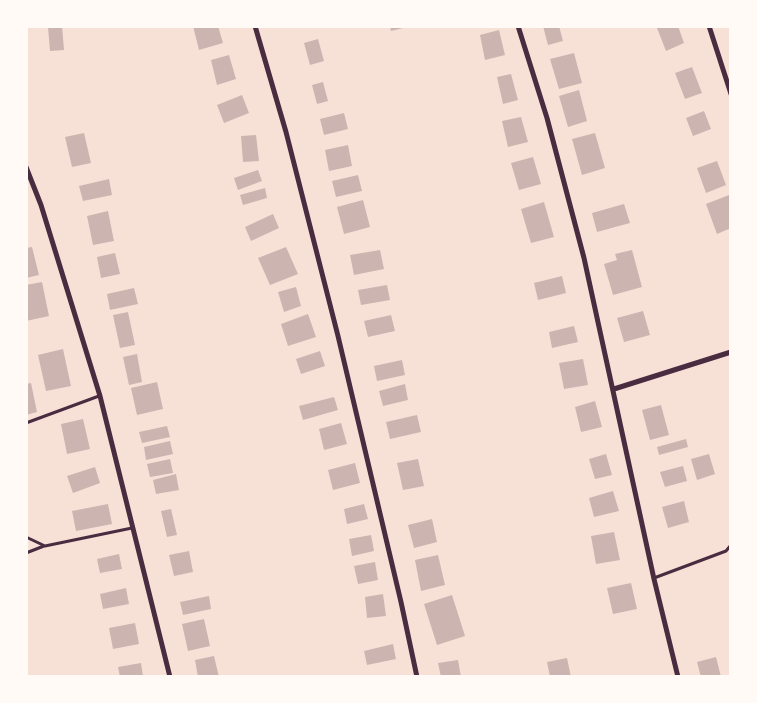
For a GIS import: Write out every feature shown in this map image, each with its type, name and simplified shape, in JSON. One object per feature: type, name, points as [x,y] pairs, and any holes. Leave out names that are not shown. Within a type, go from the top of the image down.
[{"type":"street","points":[[255,26],[286,132],[338,336],[417,677]]},
{"type":"street","points":[[518,26],[547,118],[584,258],[654,579],[678,677]]},
{"type":"street","points":[[709,26],[731,94]]},
{"type":"street","points":[[26,167],[41,204],[100,396],[170,677]]},
{"type":"street","points":[[614,389],[731,352]]},
{"type":"lane","points":[[26,424],[100,396]]},
{"type":"lane","points":[[26,553],[45,546],[132,528]]},
{"type":"lane","points":[[26,537],[45,546]]},
{"type":"lane","points":[[654,579],[726,551],[731,545]]},
{"type":"building","points":[[62,26],[64,50],[50,51],[48,27]]},
{"type":"building","points":[[193,26],[218,26],[223,43],[199,50]]},
{"type":"building","points":[[390,26],[407,26],[407,27],[391,31]]},
{"type":"building","points":[[543,26],[559,26],[563,41],[548,45]]},
{"type":"building","points":[[661,26],[678,26],[684,43],[666,51],[657,28]]},
{"type":"building","points":[[499,30],[505,55],[485,60],[480,35]]},
{"type":"building","points":[[318,39],[324,61],[310,65],[304,43]]},
{"type":"building","points":[[574,53],[582,83],[559,89],[550,59]]},
{"type":"building","points":[[229,55],[236,79],[217,85],[211,60]]},
{"type":"building","points":[[692,67],[702,93],[685,99],[675,73]]},
{"type":"building","points":[[511,74],[518,100],[503,104],[497,77]]},
{"type":"building","points":[[323,82],[328,101],[317,104],[312,85]]},
{"type":"building","points":[[579,90],[587,121],[568,127],[559,96]]},
{"type":"building","points":[[242,95],[249,113],[224,123],[217,105]]},
{"type":"building","points":[[704,111],[711,129],[693,136],[686,118]]},
{"type":"building","points":[[344,113],[348,129],[324,135],[320,119]]},
{"type":"building","points":[[521,117],[528,142],[508,147],[502,121]]},
{"type":"building","points":[[84,133],[91,163],[72,167],[65,137]]},
{"type":"building","points":[[595,133],[605,168],[582,175],[572,139]]},
{"type":"building","points":[[256,135],[259,161],[243,162],[241,136]]},
{"type":"building","points":[[348,145],[352,166],[329,171],[325,150]]},
{"type":"building","points":[[533,157],[541,184],[519,190],[511,163]]},
{"type":"building","points":[[717,161],[726,185],[706,193],[697,168]]},
{"type":"building","points":[[258,170],[262,181],[238,190],[234,178]]},
{"type":"building","points":[[358,175],[362,191],[336,197],[332,181]]},
{"type":"building","points":[[109,179],[112,195],[83,201],[79,186]]},
{"type":"building","points":[[265,188],[267,198],[243,205],[240,195]]},
{"type":"building","points":[[729,195],[731,199],[731,228],[717,234],[706,204]]},
{"type":"building","points":[[363,200],[370,227],[344,234],[337,207]]},
{"type":"building","points":[[544,202],[554,237],[531,243],[521,209]]},
{"type":"building","points":[[624,204],[630,223],[597,232],[592,213]]},
{"type":"building","points":[[108,211],[114,241],[93,245],[87,216]]},
{"type":"building","points":[[273,214],[279,228],[251,241],[245,227]]},
{"type":"building","points":[[32,247],[39,275],[26,278],[26,248]]},
{"type":"building","points":[[286,247],[298,274],[270,285],[258,258]]},
{"type":"building","points":[[380,250],[384,269],[354,275],[350,255]]},
{"type":"building","points":[[632,250],[642,287],[613,295],[604,264],[617,260],[615,254]]},
{"type":"building","points":[[115,253],[120,274],[101,278],[97,257]]},
{"type":"building","points":[[562,276],[566,293],[538,300],[534,283]]},
{"type":"building","points":[[42,282],[49,316],[26,321],[26,285]]},
{"type":"building","points":[[387,285],[390,300],[361,305],[358,290]]},
{"type":"building","points":[[296,287],[301,306],[284,312],[278,292]]},
{"type":"building","points":[[134,288],[138,304],[110,310],[107,294]]},
{"type":"building","points":[[643,311],[650,335],[624,342],[617,318]]},
{"type":"building","points":[[128,312],[135,345],[120,348],[113,315]]},
{"type":"building","points":[[308,314],[316,337],[288,346],[281,324]]},
{"type":"building","points":[[391,315],[395,331],[368,337],[364,321]]},
{"type":"building","points":[[574,326],[578,342],[552,348],[549,332]]},
{"type":"building","points":[[63,349],[71,386],[46,391],[38,355]]},
{"type":"building","points":[[320,351],[325,366],[301,374],[296,359]]},
{"type":"building","points":[[137,354],[142,382],[129,385],[123,357]]},
{"type":"building","points":[[583,359],[588,385],[564,389],[559,363]]},
{"type":"building","points":[[402,360],[405,375],[377,381],[374,366]]},
{"type":"building","points":[[157,382],[163,409],[137,415],[131,388]]},
{"type":"building","points":[[31,383],[37,412],[26,415],[26,384]]},
{"type":"building","points":[[405,384],[408,400],[383,406],[379,391]]},
{"type":"building","points":[[334,397],[338,410],[303,420],[299,406]]},
{"type":"building","points":[[595,401],[602,427],[581,432],[575,407]]},
{"type":"building","points":[[661,405],[669,435],[650,440],[642,410]]},
{"type":"building","points":[[417,415],[421,432],[390,439],[386,422]]},
{"type":"building","points":[[83,419],[90,449],[67,454],[61,424]]},
{"type":"building","points":[[341,423],[347,444],[324,450],[319,429]]},
{"type":"building","points":[[167,426],[170,437],[142,443],[139,432]]},
{"type":"building","points":[[686,439],[688,447],[659,455],[657,447]]},
{"type":"building","points":[[170,441],[173,454],[146,460],[144,447]]},
{"type":"building","points":[[606,454],[612,475],[595,479],[589,459]]},
{"type":"building","points":[[709,454],[715,474],[697,480],[691,459]]},
{"type":"building","points":[[170,459],[173,473],[150,477],[147,464]]},
{"type":"building","points":[[418,459],[424,486],[403,490],[397,463]]},
{"type":"building","points":[[355,463],[360,483],[333,490],[328,470]]},
{"type":"building","points":[[683,466],[687,481],[665,487],[660,472]]},
{"type":"building","points":[[95,467],[100,483],[73,493],[67,476]]},
{"type":"building","points":[[176,474],[179,490],[156,494],[153,480]]},
{"type":"building","points":[[613,491],[619,511],[594,517],[589,498]]},
{"type":"building","points":[[684,501],[689,522],[668,528],[662,507]]},
{"type":"building","points":[[108,504],[112,524],[76,531],[72,511]]},
{"type":"building","points":[[364,504],[368,519],[347,524],[344,509]]},
{"type":"building","points":[[171,509],[177,535],[167,537],[161,511]]},
{"type":"building","points":[[432,519],[437,542],[414,548],[408,525]]},
{"type":"building","points":[[614,532],[620,560],[596,564],[591,536]]},
{"type":"building","points":[[371,535],[374,551],[352,556],[349,539]]},
{"type":"building","points":[[189,551],[193,572],[174,576],[169,555]]},
{"type":"building","points":[[119,554],[122,569],[100,573],[97,559]]},
{"type":"building","points":[[438,555],[445,585],[421,591],[415,560]]},
{"type":"building","points":[[375,562],[378,580],[358,584],[354,566]]},
{"type":"building","points":[[631,583],[637,609],[613,614],[607,588]]},
{"type":"building","points":[[126,588],[129,604],[103,609],[100,594]]},
{"type":"building","points":[[383,594],[386,616],[367,618],[365,597]]},
{"type":"building","points":[[452,595],[465,636],[437,645],[424,604]]},
{"type":"building","points":[[209,596],[211,609],[183,615],[180,602]]},
{"type":"building","points":[[204,619],[210,646],[188,651],[182,624]]},
{"type":"building","points":[[135,623],[139,644],[113,649],[109,628]]},
{"type":"building","points":[[393,644],[396,659],[367,665],[364,651]]},
{"type":"building","points":[[214,656],[219,677],[198,677],[195,660]]},
{"type":"building","points":[[716,657],[721,677],[701,677],[697,662]]},
{"type":"building","points":[[567,658],[571,677],[550,677],[547,662]]},
{"type":"building","points":[[458,660],[461,677],[441,677],[438,663]]},
{"type":"building","points":[[141,663],[143,676],[120,677],[118,667]]}]
